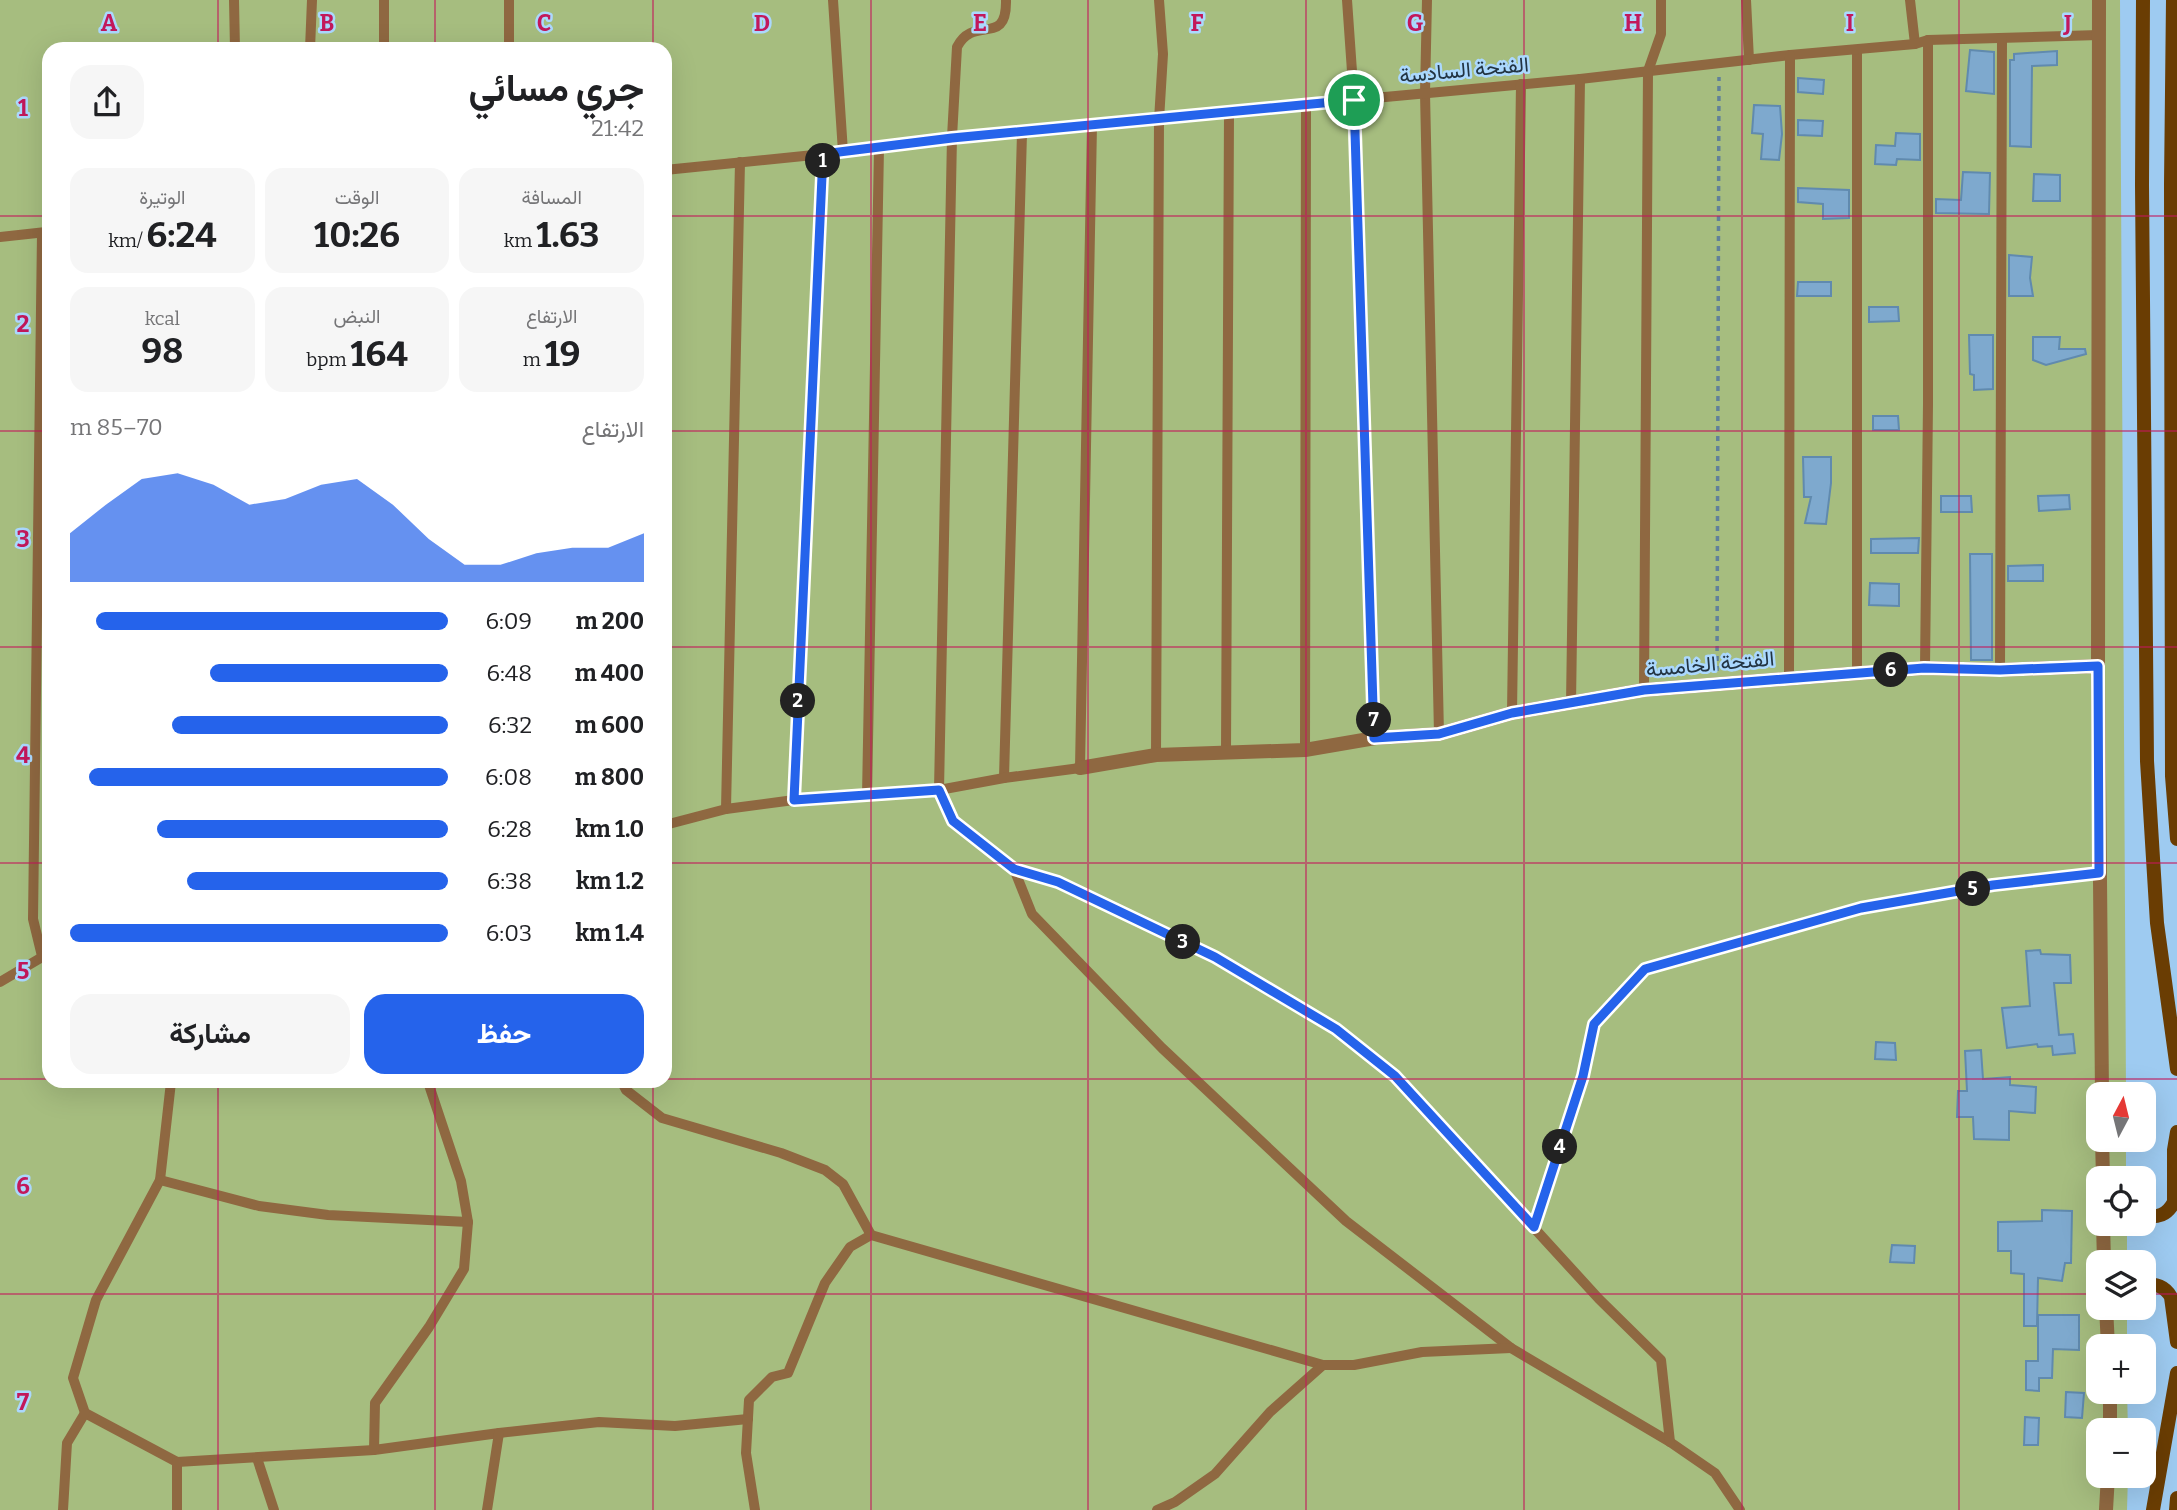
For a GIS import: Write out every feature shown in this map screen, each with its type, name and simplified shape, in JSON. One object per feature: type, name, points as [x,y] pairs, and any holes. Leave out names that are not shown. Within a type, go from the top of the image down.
[{"type":"main road","points":[[2143,0],[2147,761],[2157,923],[2177,1069]]},
{"type":"main road","points":[[2173,0],[2172,776],[2177,839]]},
{"type":"main road","points":[[2156,1216],[2171,1208],[2174,1202],[2174,1150],[2177,1132]]},
{"type":"main road","points":[[2156,1285],[2171,1297],[2177,1342]]},
{"type":"main road","points":[[2153,1510],[2177,1373]]},
{"type":"main road","points":[[2176,1510],[2177,1498]]},
{"type":"street","points":[[2099,0],[2098,666],[2102,1082]]},
{"type":"street","name":"الفتحة الخامسة","points":[[1080,768],[1156,755],[1306,750],[1374,738],[1439,734],[1512,713],[1644,690],[1857,671],[2098,666]]},
{"type":"street","points":[[2106,1510],[2107,1488]]},
{"type":"lane","points":[[234,0],[235,42]]},
{"type":"lane","points":[[310,42],[312,0]]},
{"type":"lane","points":[[384,0],[384,42]]},
{"type":"lane","points":[[509,0],[509,42]]},
{"type":"lane","points":[[833,0],[843,152]]},
{"type":"lane","points":[[1006,0],[1006,15],[997,28],[971,32],[962,37],[957,47],[952,138],[939,790],[953,821],[1014,869],[1058,882],[1215,957],[1336,1029],[1395,1076],[1599,1299],[1661,1360],[1670,1442]]},
{"type":"lane","points":[[1156,755],[1159,120],[1163,54],[1160,0]]},
{"type":"lane","points":[[1347,0],[1354,100],[1374,738]]},
{"type":"lane","points":[[1427,0],[1425,93],[1439,734]]},
{"type":"lane","points":[[1644,690],[1648,71],[1661,34],[1661,0]]},
{"type":"lane","points":[[1746,0],[1749,60]]},
{"type":"lane","points":[[1910,0],[1915,44]]},
{"type":"lane","name":"الفتحة السادسة","points":[[672,169],[952,138],[1580,79],[1915,44],[1928,40],[2099,35]]},
{"type":"lane","points":[[2000,670],[2002,38]]},
{"type":"lane","points":[[1924,668],[1928,404],[1928,40]]},
{"type":"lane","points":[[1857,50],[1857,671]]},
{"type":"lane","points":[[1789,677],[1790,55]]},
{"type":"lane","points":[[1572,704],[1580,79]]},
{"type":"lane","points":[[1512,713],[1521,84]]},
{"type":"lane","points":[[1306,105],[1306,750]]},
{"type":"lane","points":[[1226,751],[1228,113]]},
{"type":"lane","points":[[672,823],[726,810],[794,800],[939,790],[1080,768],[1092,125]]},
{"type":"lane","points":[[1004,778],[1021,133]]},
{"type":"lane","points":[[866,796],[879,148]]},
{"type":"lane","points":[[794,800],[823,154]]},
{"type":"lane","points":[[726,810],[740,162]]},
{"type":"lane","points":[[0,237],[42,232]]},
{"type":"lane","points":[[42,400],[33,905],[33,919],[42,945]]},
{"type":"lane","points":[[1014,869],[1032,914],[1161,1048],[1346,1221],[1511,1348],[1670,1442],[1715,1474],[1740,1510]]},
{"type":"lane","points":[[1534,1227],[1583,1076],[1594,1024],[1645,969],[1861,908],[1993,885],[2099,873]]},
{"type":"lane","points":[[0,982],[42,956]]},
{"type":"lane","points":[[170,1088],[160,1180],[96,1300],[72,1378],[85,1413],[177,1462],[374,1450],[599,1422],[675,1426],[748,1419]]},
{"type":"lane","points":[[374,1450],[375,1403],[429,1327],[464,1269],[468,1222],[461,1181],[430,1088]]},
{"type":"lane","points":[[625,1088],[662,1118],[781,1153],[825,1170],[843,1184],[872,1235],[1323,1365],[1354,1364],[1422,1352],[1511,1348]]},
{"type":"lane","points":[[160,1180],[258,1206],[328,1215],[468,1222]]},
{"type":"lane","points":[[755,1510],[746,1453],[749,1399],[772,1377],[788,1373],[825,1283],[850,1247],[872,1235]]},
{"type":"lane","points":[[1157,1510],[1175,1502],[1216,1474],[1270,1412],[1323,1365]]},
{"type":"lane","points":[[63,1510],[67,1443],[85,1413]]},
{"type":"lane","points":[[487,1510],[499,1433]]},
{"type":"lane","points":[[257,1458],[274,1510]]},
{"type":"lane","points":[[177,1462],[177,1510]]},
{"type":"path","points":[[1717,684],[1719,64]]},
{"type":"green space","points":[[0,0],[2120,0],[2126,1082],[2086,1082],[2086,1152],[2126,1152],[2126,1166],[2086,1166],[2086,1236],[2127,1236],[2127,1250],[2086,1250],[2086,1320],[2127,1320],[2127,1334],[2086,1334],[2086,1404],[2127,1404],[2128,1418],[2086,1418],[2086,1488],[2128,1488],[2127,1510],[0,1510]]},
{"type":"building","points":[[1970,50],[1994,52],[1994,94],[1966,91]]},
{"type":"building","points":[[2057,51],[2057,65],[2032,66],[2031,147],[2010,146],[2010,60],[2014,60],[2014,54]]},
{"type":"building","points":[[1798,78],[1824,80],[1823,94],[1798,92]]},
{"type":"building","points":[[1754,105],[1780,106],[1782,134],[1779,160],[1761,159],[1763,134],[1752,133]]},
{"type":"building","points":[[1798,120],[1823,121],[1822,136],[1798,135]]},
{"type":"building","points":[[1896,133],[1920,134],[1920,160],[1897,159],[1896,165],[1875,164],[1876,145],[1895,146]]},
{"type":"building","points":[[1963,172],[1990,173],[1989,214],[1936,213],[1936,199],[1961,200]]},
{"type":"building","points":[[2034,174],[2060,175],[2060,201],[2033,201]]},
{"type":"building","points":[[1798,188],[1849,190],[1849,218],[1823,219],[1823,204],[1798,202]]},
{"type":"building","points":[[2009,255],[2032,257],[2030,278],[2033,296],[2009,296]]},
{"type":"building","points":[[1798,282],[1831,282],[1831,296],[1797,296]]},
{"type":"building","points":[[1869,307],[1898,307],[1899,321],[1869,322]]},
{"type":"building","points":[[1969,335],[1993,335],[1993,389],[1974,390],[1974,375],[1970,374]]},
{"type":"building","points":[[2033,337],[2060,337],[2059,349],[2085,349],[2086,354],[2046,365],[2033,360]]},
{"type":"building","points":[[1873,416],[1898,416],[1899,430],[1873,430]]},
{"type":"building","points":[[1803,457],[1831,457],[1826,524],[1805,523],[1811,497],[1804,497]]},
{"type":"building","points":[[2069,495],[2070,509],[2039,511],[2038,496]]},
{"type":"building","points":[[1941,496],[1971,496],[1972,512],[1941,512]]},
{"type":"building","points":[[1919,538],[1918,553],[1871,553],[1871,539]]},
{"type":"building","points":[[1970,554],[1992,554],[1992,660],[1971,660]]},
{"type":"building","points":[[2043,565],[2043,581],[2008,581],[2008,566]]},
{"type":"building","points":[[1870,583],[1899,584],[1899,606],[1869,605]]},
{"type":"building","points":[[2040,950],[2041,954],[2070,955],[2071,983],[2054,983],[2059,1035],[2073,1034],[2075,1053],[2053,1055],[2052,1046],[2038,1047],[2037,1044],[2007,1048],[2002,1008],[2030,1006],[2026,951]]},
{"type":"building","points":[[1876,1042],[1895,1043],[1896,1060],[1875,1059]]},
{"type":"building","points":[[1981,1050],[1983,1079],[2010,1077],[2010,1085],[2036,1087],[2035,1113],[2009,1111],[2009,1140],[1974,1139],[1973,1117],[1957,1117],[1958,1091],[1967,1091],[1965,1051]]},
{"type":"building","points":[[2042,1210],[2072,1211],[2071,1263],[2065,1263],[2062,1281],[2038,1278],[2037,1326],[2024,1326],[2024,1274],[2011,1273],[2011,1251],[1998,1251],[1998,1222],[2042,1221]]},
{"type":"building","points":[[1892,1245],[1915,1246],[1914,1263],[1890,1262]]},
{"type":"building","points":[[2038,1315],[2079,1315],[2079,1350],[2053,1349],[2052,1378],[2039,1378],[2039,1391],[2026,1390],[2026,1361],[2038,1361]]},
{"type":"building","points":[[2066,1392],[2084,1393],[2082,1418],[2065,1417]]},
{"type":"building","points":[[2025,1417],[2039,1418],[2038,1445],[2024,1445]]},
{"type":"route","points":[[1354,100],[1374,738],[1439,734],[1512,713],[1644,690],[1857,671],[2098,666],[2099,873],[1993,885],[1861,908],[1645,969],[1594,1024],[1583,1076],[1534,1227],[1395,1076],[1336,1029],[1215,957],[1058,882],[1014,869],[953,821],[939,790],[794,800],[823,154],[952,138],[1354,100]]}]
